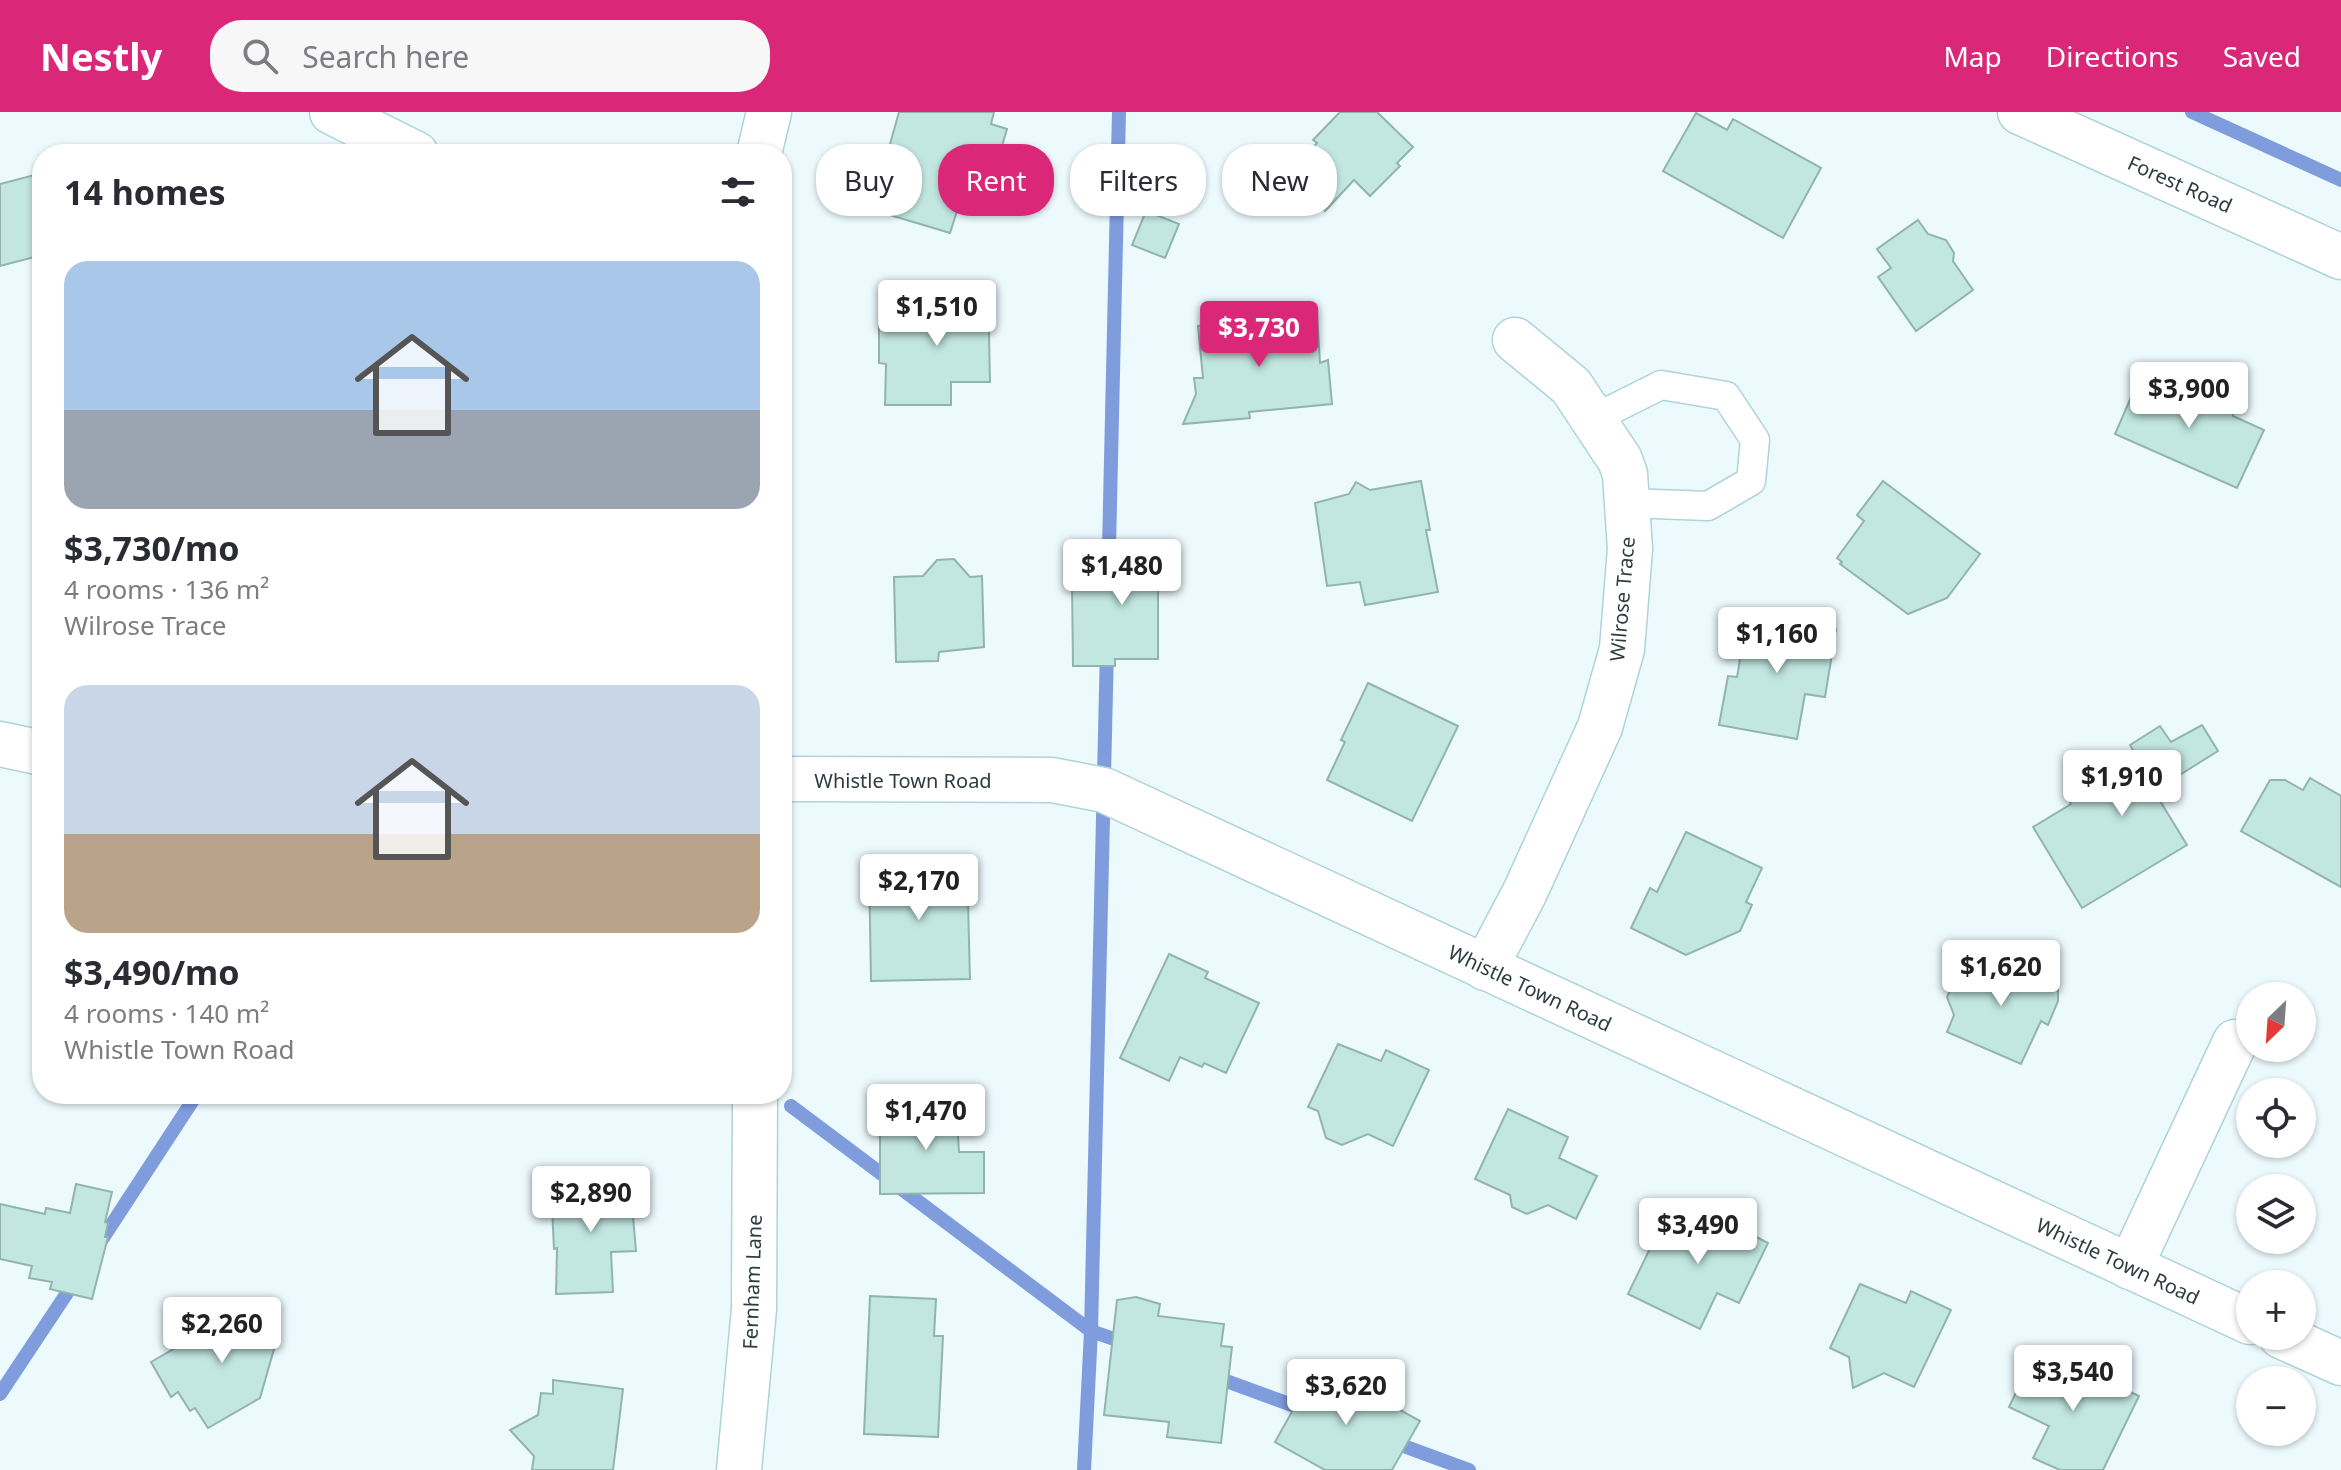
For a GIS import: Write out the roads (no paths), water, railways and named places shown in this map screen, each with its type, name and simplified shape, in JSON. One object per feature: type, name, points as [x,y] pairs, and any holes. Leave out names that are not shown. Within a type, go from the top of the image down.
[{"type":"street","points":[[332,112],[396,144]]},
{"type":"street","points":[[761,144],[769,112]]},
{"type":"street","name":"Forest Road","points":[[2020,112],[2341,257]]},
{"type":"street","name":"Wilrose Trace","points":[[1485,968],[1525,892],[1600,727],[1622,649],[1630,549],[1625,474],[1620,460],[1571,386],[1515,340]]},
{"type":"street","points":[[0,744],[32,751]]},
{"type":"street","name":"Whistle Town Road","points":[[792,779],[1052,780],[1104,790],[2236,1316]]},
{"type":"street","points":[[2130,1267],[2235,1042]]},
{"type":"street","name":"Fernham Lane","points":[[739,1470],[754,1309],[755,1104]]},
{"type":"street","points":[[2312,1350],[2341,1363]]},
{"type":"lane","points":[[1593,419],[1661,385],[1726,396],[1755,440],[1751,481],[1708,506],[1628,503]]},
{"type":"waterway","points":[[1108,591],[1119,112]]},
{"type":"waterway","points":[[2192,112],[2341,180]]},
{"type":"waterway","points":[[1084,1470],[1091,1331],[1107,648]]},
{"type":"waterway","points":[[97,1247],[190,1104]]},
{"type":"waterway","points":[[791,1106],[1091,1331],[1131,1345]]},
{"type":"waterway","points":[[0,1394],[77,1278]]},
{"type":"waterway","points":[[1210,1375],[1311,1412]]},
{"type":"waterway","points":[[1390,1441],[1469,1470]]}]
